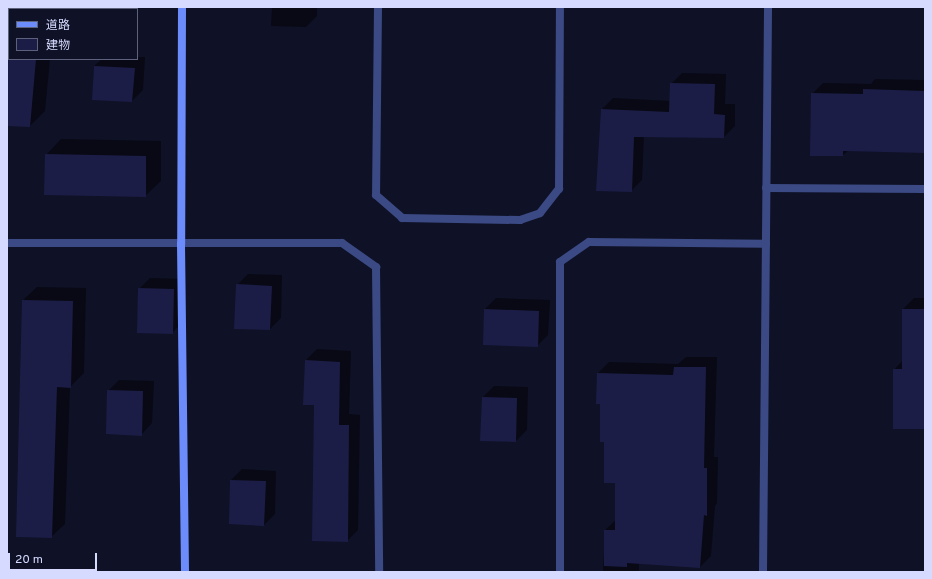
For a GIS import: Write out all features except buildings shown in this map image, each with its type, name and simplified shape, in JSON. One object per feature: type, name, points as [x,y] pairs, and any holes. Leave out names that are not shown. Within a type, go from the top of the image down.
[{"type":"street","points":[[182,7],[181,244],[185,572]]},
{"type":"street","points":[[378,7],[376,194],[402,218],[520,220],[540,213],[559,189],[560,7]]},
{"type":"street","points":[[763,572],[768,7]]},
{"type":"street","points":[[766,188],[925,189]]},
{"type":"street","points":[[560,572],[560,262],[589,242],[766,244]]},
{"type":"street","points":[[7,243],[342,243],[376,267],[379,572]]}]
